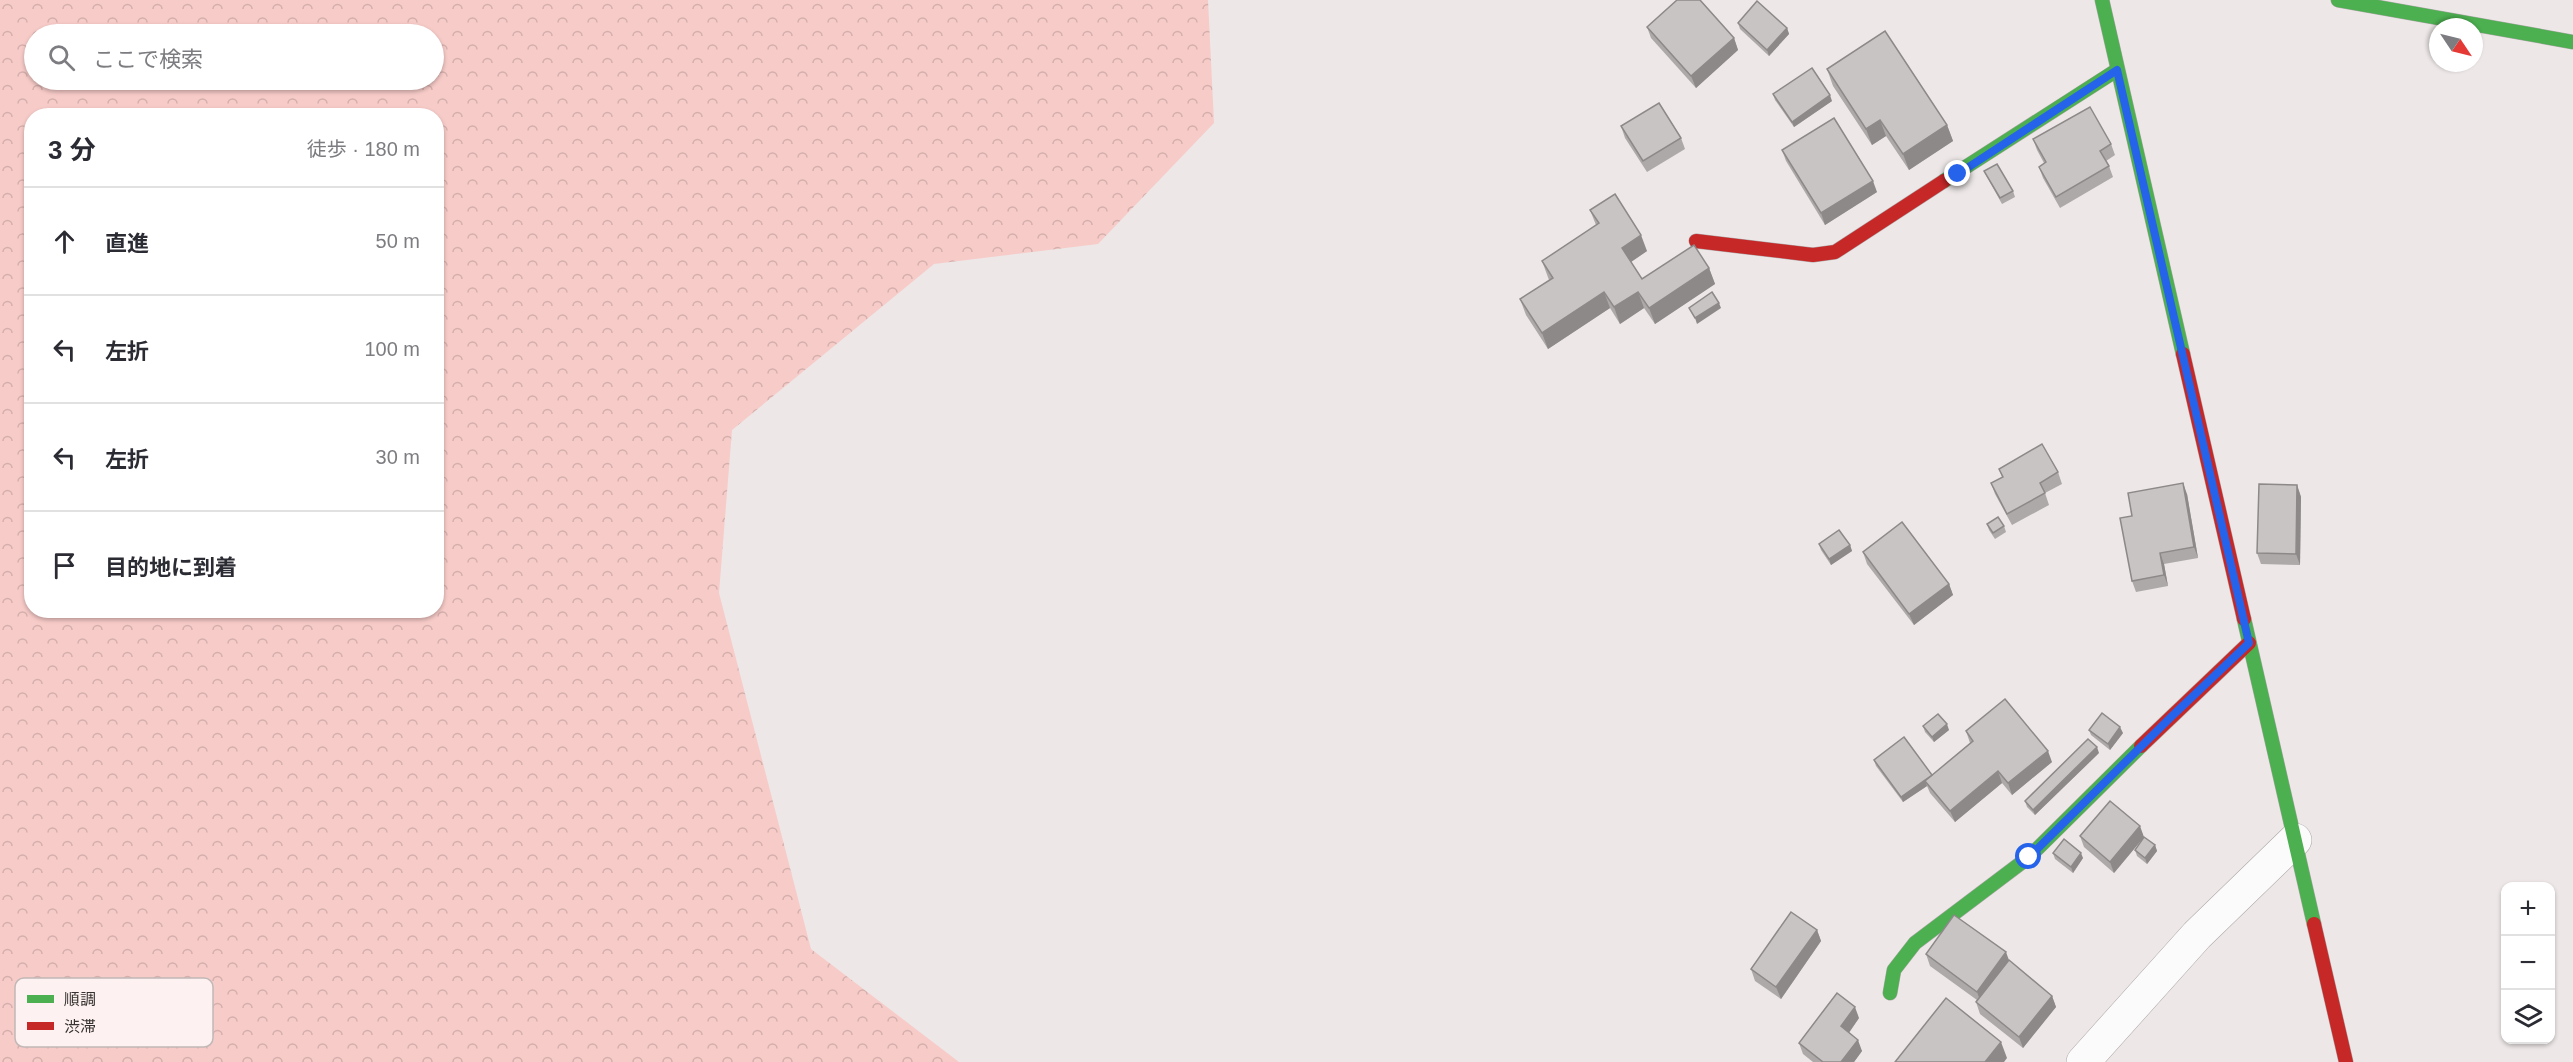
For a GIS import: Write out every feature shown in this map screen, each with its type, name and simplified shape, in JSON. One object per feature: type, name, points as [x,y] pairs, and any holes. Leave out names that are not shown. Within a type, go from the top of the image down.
[{"type":"street","points":[[2102,0],[2346,1062]]},
{"type":"street","points":[[2338,0],[2573,42]]},
{"type":"street","points":[[1696,242],[1813,255],[1835,252],[2117,70]]},
{"type":"street","points":[[1890,993],[1894,970],[1915,943],[2029,857],[2249,643]]},
{"type":"street","points":[[2083,1062],[2197,935],[2295,840]]},
{"type":"green space","points":[[0,0],[1208,0],[1214,123],[1098,244],[934,264],[732,430],[719,593],[811,949],[959,1062],[0,1062]]},
{"type":"building","points":[[1677,0],[1700,0],[1734,38],[1691,76],[1647,27]]},
{"type":"building","points":[[1757,1],[1787,28],[1767,50],[1738,23]]},
{"type":"building","points":[[1885,31],[1947,125],[1903,154],[1880,120],[1866,129],[1827,69]]},
{"type":"building","points":[[1812,68],[1830,95],[1792,122],[1773,94]]},
{"type":"building","points":[[1659,103],[1681,138],[1643,161],[1621,126]]},
{"type":"building","points":[[2090,107],[2111,144],[2100,151],[2109,166],[2056,197],[2039,167],[2046,162],[2033,139]]},
{"type":"building","points":[[1834,118],[1873,181],[1821,213],[1782,150]]},
{"type":"building","points":[[1997,164],[2013,191],[2000,198],[1984,171]]},
{"type":"building","points":[[1615,194],[1641,235],[1622,248],[1642,279],[1694,245],[1709,268],[1649,308],[1638,292],[1614,307],[1604,292],[1542,333],[1520,299],[1553,278],[1542,261],[1599,223],[1590,210]]},
{"type":"building","points":[[1712,292],[1719,303],[1695,318],[1689,308]]},
{"type":"building","points":[[2042,444],[2058,472],[2040,483],[2045,493],[2007,514],[1991,483],[2003,477],[1999,469]]},
{"type":"building","points":[[2183,483],[2194,547],[2160,553],[2164,575],[2132,581],[2120,518],[2132,516],[2128,493]]},
{"type":"building","points":[[2259,484],[2297,485],[2296,554],[2257,553]]},
{"type":"building","points":[[1998,517],[2004,526],[1993,533],[1987,524]]},
{"type":"building","points":[[1902,522],[1949,584],[1909,614],[1863,552]]},
{"type":"building","points":[[1839,530],[1850,545],[1829,559],[1819,544]]},
{"type":"building","points":[[2005,699],[2048,751],[2008,783],[1998,771],[1950,811],[1925,781],[1973,741],[1966,731]]},
{"type":"building","points":[[2102,713],[2120,727],[2108,744],[2089,730]]},
{"type":"building","points":[[1938,714],[1947,724],[1932,737],[1923,726]]},
{"type":"building","points":[[1904,737],[1932,775],[1901,797],[1874,760]]},
{"type":"building","points":[[2088,739],[2097,747],[2033,810],[2025,801]]},
{"type":"building","points":[[2110,801],[2140,826],[2110,862],[2080,836]]},
{"type":"building","points":[[2144,837],[2155,845],[2145,858],[2135,850]]},
{"type":"building","points":[[2064,839],[2081,853],[2071,867],[2053,853]]},
{"type":"building","points":[[1791,912],[1817,930],[1776,987],[1751,969]]},
{"type":"building","points":[[1954,915],[2006,952],[1977,992],[1926,954]]},
{"type":"building","points":[[2009,960],[2052,996],[2019,1037],[1976,1002]]},
{"type":"building","points":[[1837,993],[1855,1007],[1841,1026],[1858,1040],[1841,1062],[1823,1062],[1799,1043]]},
{"type":"building","points":[[1946,998],[2001,1042],[1985,1062],[1895,1062]]},
{"type":"traffic: fast","points":[[2102,0],[2183,354]]},
{"type":"traffic: fast","points":[[2338,0],[2573,42]]},
{"type":"traffic: fast","points":[[1944,181],[2117,70]]},
{"type":"traffic: fast","points":[[2244,619],[2314,924]]},
{"type":"traffic: fast","points":[[1890,993],[1894,970],[1915,943],[2029,857],[2141,746]]},
{"type":"traffic: jam","points":[[1696,241],[1813,255],[1835,252],[1944,181]]},
{"type":"traffic: jam","points":[[2183,354],[2244,619]]},
{"type":"traffic: jam","points":[[2141,746],[2249,643]]},
{"type":"traffic: jam","points":[[2314,924],[2346,1062]]},
{"type":"route","points":[[1958,174],[2117,70],[2249,643],[2029,857]]}]
